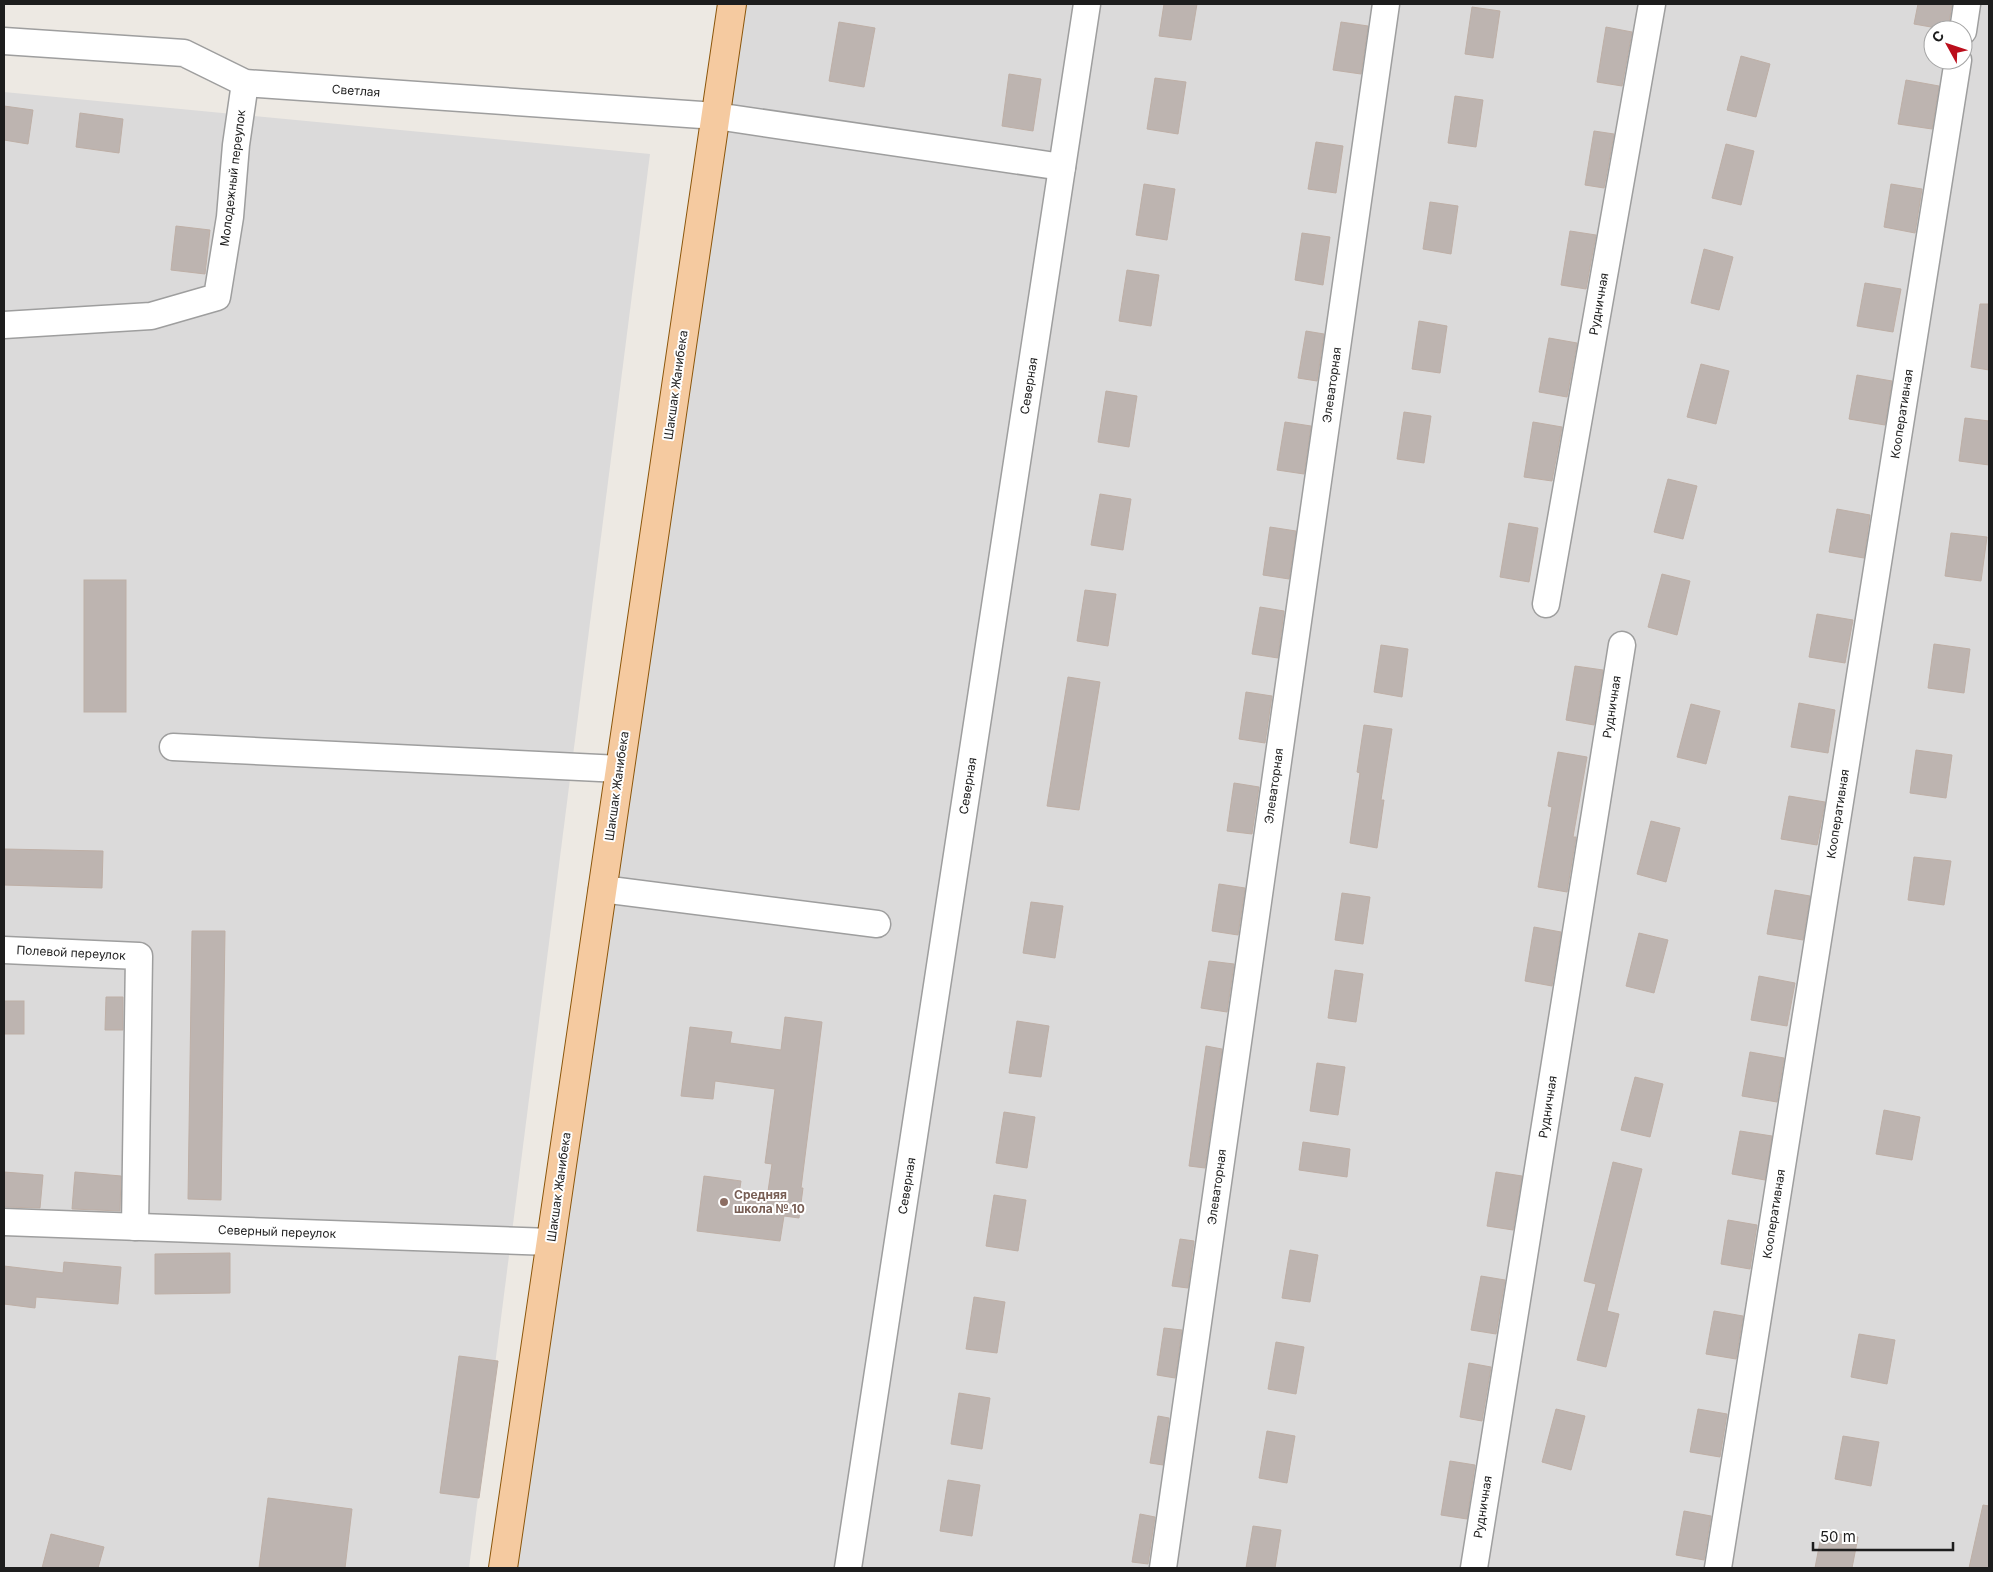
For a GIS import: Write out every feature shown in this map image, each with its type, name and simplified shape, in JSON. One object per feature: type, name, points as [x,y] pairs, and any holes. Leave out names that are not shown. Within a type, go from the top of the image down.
[{"type":"main road","name":"Шакшак Жанибека","points":[[503,1568],[732,4]]},
{"type":"street","name":"Северная","points":[[848,1568],[1087,4]]},
{"type":"street","name":"Элеваторная","points":[[1162,1568],[1386,4]]},
{"type":"street","name":"Рудничная","points":[[1546,604],[1652,4]]},
{"type":"street","points":[[1965,20],[1967,4]]},
{"type":"street","name":"Светлая","points":[[4,41],[184,54],[245,83],[716,116],[1062,166]]},
{"type":"street","name":"Кооперативная","points":[[1718,1568],[1956,70]]},
{"type":"street","name":"Молодежный переулок","points":[[4,325],[151,316],[217,297],[230,217],[236,145],[245,83]]},
{"type":"street","name":"Рудничная","points":[[1474,1568],[1622,645]]},
{"type":"street","points":[[173,747],[620,768]]},
{"type":"street","points":[[602,889],[876,924]]},
{"type":"street","name":"Полевой переулок","points":[[4,950],[139,956],[135,1227]]},
{"type":"street","name":"Северный переулок","points":[[4,1222],[551,1242]]},
{"type":"shaded area","points":[[742,4],[1989,4],[1989,1568],[514,1568]]},
{"type":"shaded area","points":[[4,92],[650,154],[469,1568],[4,1568]]},
{"type":"building","points":[[1164,4],[1197,4],[1191,40],[1159,36]]},
{"type":"building","points":[[1918,4],[1952,4],[1950,20],[1923,20],[1923,26],[1914,24]]},
{"type":"building","points":[[1472,7],[1500,11],[1493,58],[1465,54]]},
{"type":"building","points":[[839,22],[875,28],[864,87],[829,81]]},
{"type":"building","points":[[1341,22],[1368,26],[1361,74],[1333,70]]},
{"type":"building","points":[[1606,27],[1632,32],[1622,86],[1597,82]]},
{"type":"building","points":[[1741,56],[1770,64],[1756,117],[1727,110]]},
{"type":"building","points":[[1009,74],[1041,79],[1033,131],[1002,126]]},
{"type":"building","points":[[1155,78],[1186,82],[1178,134],[1147,129]]},
{"type":"building","points":[[1906,80],[1939,86],[1932,129],[1898,124]]},
{"type":"building","points":[[1455,96],[1483,100],[1476,147],[1448,143]]},
{"type":"building","points":[[4,106],[33,110],[28,144],[4,140]]},
{"type":"building","points":[[80,113],[123,119],[119,153],[76,147]]},
{"type":"building","points":[[1594,131],[1614,134],[1604,188],[1585,185]]},
{"type":"building","points":[[1316,142],[1343,146],[1336,193],[1308,189]]},
{"type":"building","points":[[1726,144],[1754,151],[1741,205],[1712,198]]},
{"type":"building","points":[[1144,184],[1175,189],[1167,240],[1136,235]]},
{"type":"building","points":[[1891,184],[1922,189],[1915,233],[1884,227]]},
{"type":"building","points":[[1430,202],[1458,206],[1451,254],[1423,249]]},
{"type":"building","points":[[176,226],[210,230],[205,274],[171,270]]},
{"type":"building","points":[[1570,231],[1596,235],[1586,289],[1561,285]]},
{"type":"building","points":[[1302,233],[1330,237],[1323,285],[1295,280]]},
{"type":"building","points":[[1704,249],[1733,257],[1719,310],[1691,303]]},
{"type":"building","points":[[1127,270],[1159,275],[1151,326],[1119,321]]},
{"type":"building","points":[[1865,283],[1901,289],[1893,332],[1857,326]]},
{"type":"building","points":[[1980,304],[1989,304],[1989,370],[1971,367]]},
{"type":"building","points":[[1419,321],[1447,326],[1440,373],[1412,369]]},
{"type":"building","points":[[1306,331],[1324,334],[1317,381],[1298,378]]},
{"type":"building","points":[[1549,338],[1577,343],[1567,397],[1539,392]]},
{"type":"building","points":[[1701,364],[1729,371],[1716,424],[1687,417]]},
{"type":"building","points":[[1857,375],[1892,381],[1885,425],[1849,419]]},
{"type":"building","points":[[1106,391],[1137,396],[1129,447],[1098,442]]},
{"type":"building","points":[[1404,412],[1431,416],[1424,463],[1397,459]]},
{"type":"building","points":[[1965,418],[1989,421],[1989,465],[1959,461]]},
{"type":"building","points":[[1285,422],[1311,426],[1304,474],[1277,470]]},
{"type":"building","points":[[1533,422],[1562,427],[1552,481],[1524,477]]},
{"type":"building","points":[[1668,479],[1697,486],[1683,539],[1654,532]]},
{"type":"building","points":[[1100,494],[1131,499],[1123,550],[1091,545]]},
{"type":"building","points":[[1837,509],[1870,515],[1864,558],[1829,552]]},
{"type":"building","points":[[1509,523],[1538,528],[1529,582],[1500,577]]},
{"type":"building","points":[[1270,527],[1296,531],[1289,579],[1263,575]]},
{"type":"building","points":[[1951,533],[1987,537],[1981,581],[1945,576]]},
{"type":"building","points":[[1662,574],[1690,581],[1677,635],[1648,627]]},
{"type":"building","points":[[84,580],[126,580],[126,712],[84,712]]},
{"type":"building","points":[[1085,590],[1116,594],[1108,646],[1077,641]]},
{"type":"building","points":[[1260,607],[1284,611],[1278,658],[1252,654]]},
{"type":"building","points":[[1817,614],[1853,620],[1845,663],[1809,657]]},
{"type":"building","points":[[1934,644],[1970,649],[1964,693],[1928,688]]},
{"type":"building","points":[[1381,645],[1408,649],[1402,697],[1374,692]]},
{"type":"building","points":[[1575,666],[1603,670],[1594,725],[1566,720]]},
{"type":"building","points":[[1068,677],[1100,682],[1079,810],[1047,806]]},
{"type":"building","points":[[1246,692],[1272,696],[1265,743],[1239,739]]},
{"type":"building","points":[[1799,703],[1835,710],[1828,753],[1791,747]]},
{"type":"building","points":[[1691,704],[1720,711],[1706,764],[1677,757]]},
{"type":"building","points":[[1364,725],[1392,729],[1381,800],[1384,800],[1377,848],[1350,843],[1360,773],[1357,772]]},
{"type":"building","points":[[1916,750],[1952,755],[1946,798],[1910,793]]},
{"type":"building","points":[[1558,752],[1587,757],[1573,837],[1576,837],[1567,892],[1538,887],[1552,807],[1548,806]]},
{"type":"building","points":[[1234,783],[1259,787],[1252,834],[1227,831]]},
{"type":"building","points":[[1789,796],[1825,802],[1817,845],[1781,839]]},
{"type":"building","points":[[1651,821],[1680,828],[1666,882],[1637,874]]},
{"type":"building","points":[[4,849],[103,851],[102,888],[4,885]]},
{"type":"building","points":[[1914,857],[1951,861],[1944,905],[1908,900]]},
{"type":"building","points":[[1219,884],[1245,888],[1238,935],[1212,931]]},
{"type":"building","points":[[1775,890],[1810,896],[1803,940],[1767,934]]},
{"type":"building","points":[[1342,893],[1370,897],[1363,944],[1335,940]]},
{"type":"building","points":[[1031,902],[1063,906],[1055,958],[1023,953]]},
{"type":"building","points":[[1534,927],[1561,932],[1552,986],[1525,981]]},
{"type":"building","points":[[192,931],[225,931],[221,1200],[188,1199]]},
{"type":"building","points":[[1639,933],[1668,940],[1654,993],[1626,986]]},
{"type":"building","points":[[1209,961],[1234,964],[1227,1012],[1201,1008]]},
{"type":"building","points":[[1335,970],[1363,974],[1356,1022],[1328,1018]]},
{"type":"building","points":[[1759,976],[1795,983],[1787,1026],[1751,1020]]},
{"type":"building","points":[[106,997],[123,997],[123,1030],[105,1030]]},
{"type":"building","points":[[4,1001],[24,1001],[24,1034],[4,1034]]},
{"type":"building","points":[[785,1017],[822,1022],[801,1188],[803,1188],[799,1218],[784,1216],[780,1241],[697,1231],[704,1176],[741,1181],[739,1194],[767,1198],[772,1164],[765,1163],[775,1089],[715,1081],[713,1099],[681,1096],[690,1027],[732,1032],[730,1043],[781,1050]]},
{"type":"building","points":[[1017,1021],[1049,1026],[1041,1077],[1009,1073]]},
{"type":"building","points":[[1206,1046],[1222,1049],[1205,1168],[1189,1166]]},
{"type":"building","points":[[1750,1052],[1784,1058],[1777,1102],[1742,1096]]},
{"type":"building","points":[[1317,1063],[1345,1067],[1338,1115],[1310,1111]]},
{"type":"building","points":[[1635,1077],[1663,1084],[1650,1137],[1621,1130]]},
{"type":"building","points":[[1884,1110],[1920,1117],[1912,1160],[1876,1154]]},
{"type":"building","points":[[1004,1112],[1035,1117],[1027,1168],[996,1163]]},
{"type":"building","points":[[1740,1131],[1772,1136],[1765,1180],[1732,1174]]},
{"type":"building","points":[[1303,1142],[1350,1149],[1347,1177],[1299,1170]]},
{"type":"building","points":[[1613,1162],[1642,1169],[1607,1311],[1619,1314],[1606,1367],[1577,1360],[1596,1284],[1584,1281]]},
{"type":"building","points":[[4,1172],[43,1175],[40,1208],[4,1207]]},
{"type":"building","points":[[75,1172],[121,1176],[120,1211],[72,1209]]},
{"type":"building","points":[[1496,1172],[1522,1176],[1513,1230],[1487,1226]]},
{"type":"building","points":[[994,1195],[1026,1200],[1018,1251],[986,1246]]},
{"type":"building","points":[[1728,1220],[1757,1225],[1750,1269],[1721,1264]]},
{"type":"building","points":[[1180,1239],[1194,1241],[1188,1288],[1172,1286]]},
{"type":"building","points":[[1290,1250],[1318,1255],[1310,1302],[1282,1298]]},
{"type":"building","points":[[230,1253],[230,1293],[155,1294],[155,1254]]},
{"type":"building","points":[[64,1262],[121,1267],[118,1304],[36,1297],[35,1308],[4,1304],[4,1266],[63,1273]]},
{"type":"building","points":[[1481,1276],[1505,1280],[1496,1334],[1471,1330]]},
{"type":"building","points":[[974,1297],[1005,1302],[997,1353],[966,1349]]},
{"type":"building","points":[[1714,1311],[1743,1316],[1736,1359],[1706,1354]]},
{"type":"building","points":[[1164,1328],[1182,1330],[1175,1378],[1157,1375]]},
{"type":"building","points":[[1859,1334],[1895,1340],[1887,1384],[1851,1377]]},
{"type":"building","points":[[1276,1342],[1304,1347],[1296,1394],[1268,1389]]},
{"type":"building","points":[[459,1356],[498,1361],[479,1498],[440,1493]]},
{"type":"building","points":[[1469,1363],[1491,1367],[1482,1421],[1460,1417]]},
{"type":"building","points":[[959,1393],[990,1398],[982,1449],[951,1444]]},
{"type":"building","points":[[1556,1409],[1585,1416],[1571,1470],[1542,1462]]},
{"type":"building","points":[[1698,1409],[1727,1414],[1720,1457],[1690,1452]]},
{"type":"building","points":[[1158,1416],[1169,1418],[1163,1465],[1150,1463]]},
{"type":"building","points":[[1267,1431],[1295,1436],[1287,1483],[1259,1478]]},
{"type":"building","points":[[1843,1436],[1879,1442],[1871,1486],[1835,1479]]},
{"type":"building","points":[[1450,1461],[1475,1465],[1467,1519],[1441,1515]]},
{"type":"building","points":[[948,1480],[980,1485],[972,1536],[940,1531]]},
{"type":"building","points":[[268,1498],[352,1509],[345,1568],[259,1568]]},
{"type":"building","points":[[1983,1505],[1989,1506],[1989,1568],[1969,1568]]},
{"type":"building","points":[[1684,1511],[1711,1516],[1704,1560],[1676,1555]]},
{"type":"building","points":[[1140,1514],[1155,1517],[1148,1564],[1132,1562]]},
{"type":"building","points":[[1253,1526],[1281,1530],[1275,1568],[1246,1568]]},
{"type":"building","points":[[1822,1531],[1858,1537],[1852,1568],[1815,1568]]},
{"type":"building","points":[[51,1534],[104,1547],[98,1568],[42,1568]]},
{"type":"place","name":"Средняя школа № 10","points":[[724,1202]]}]
